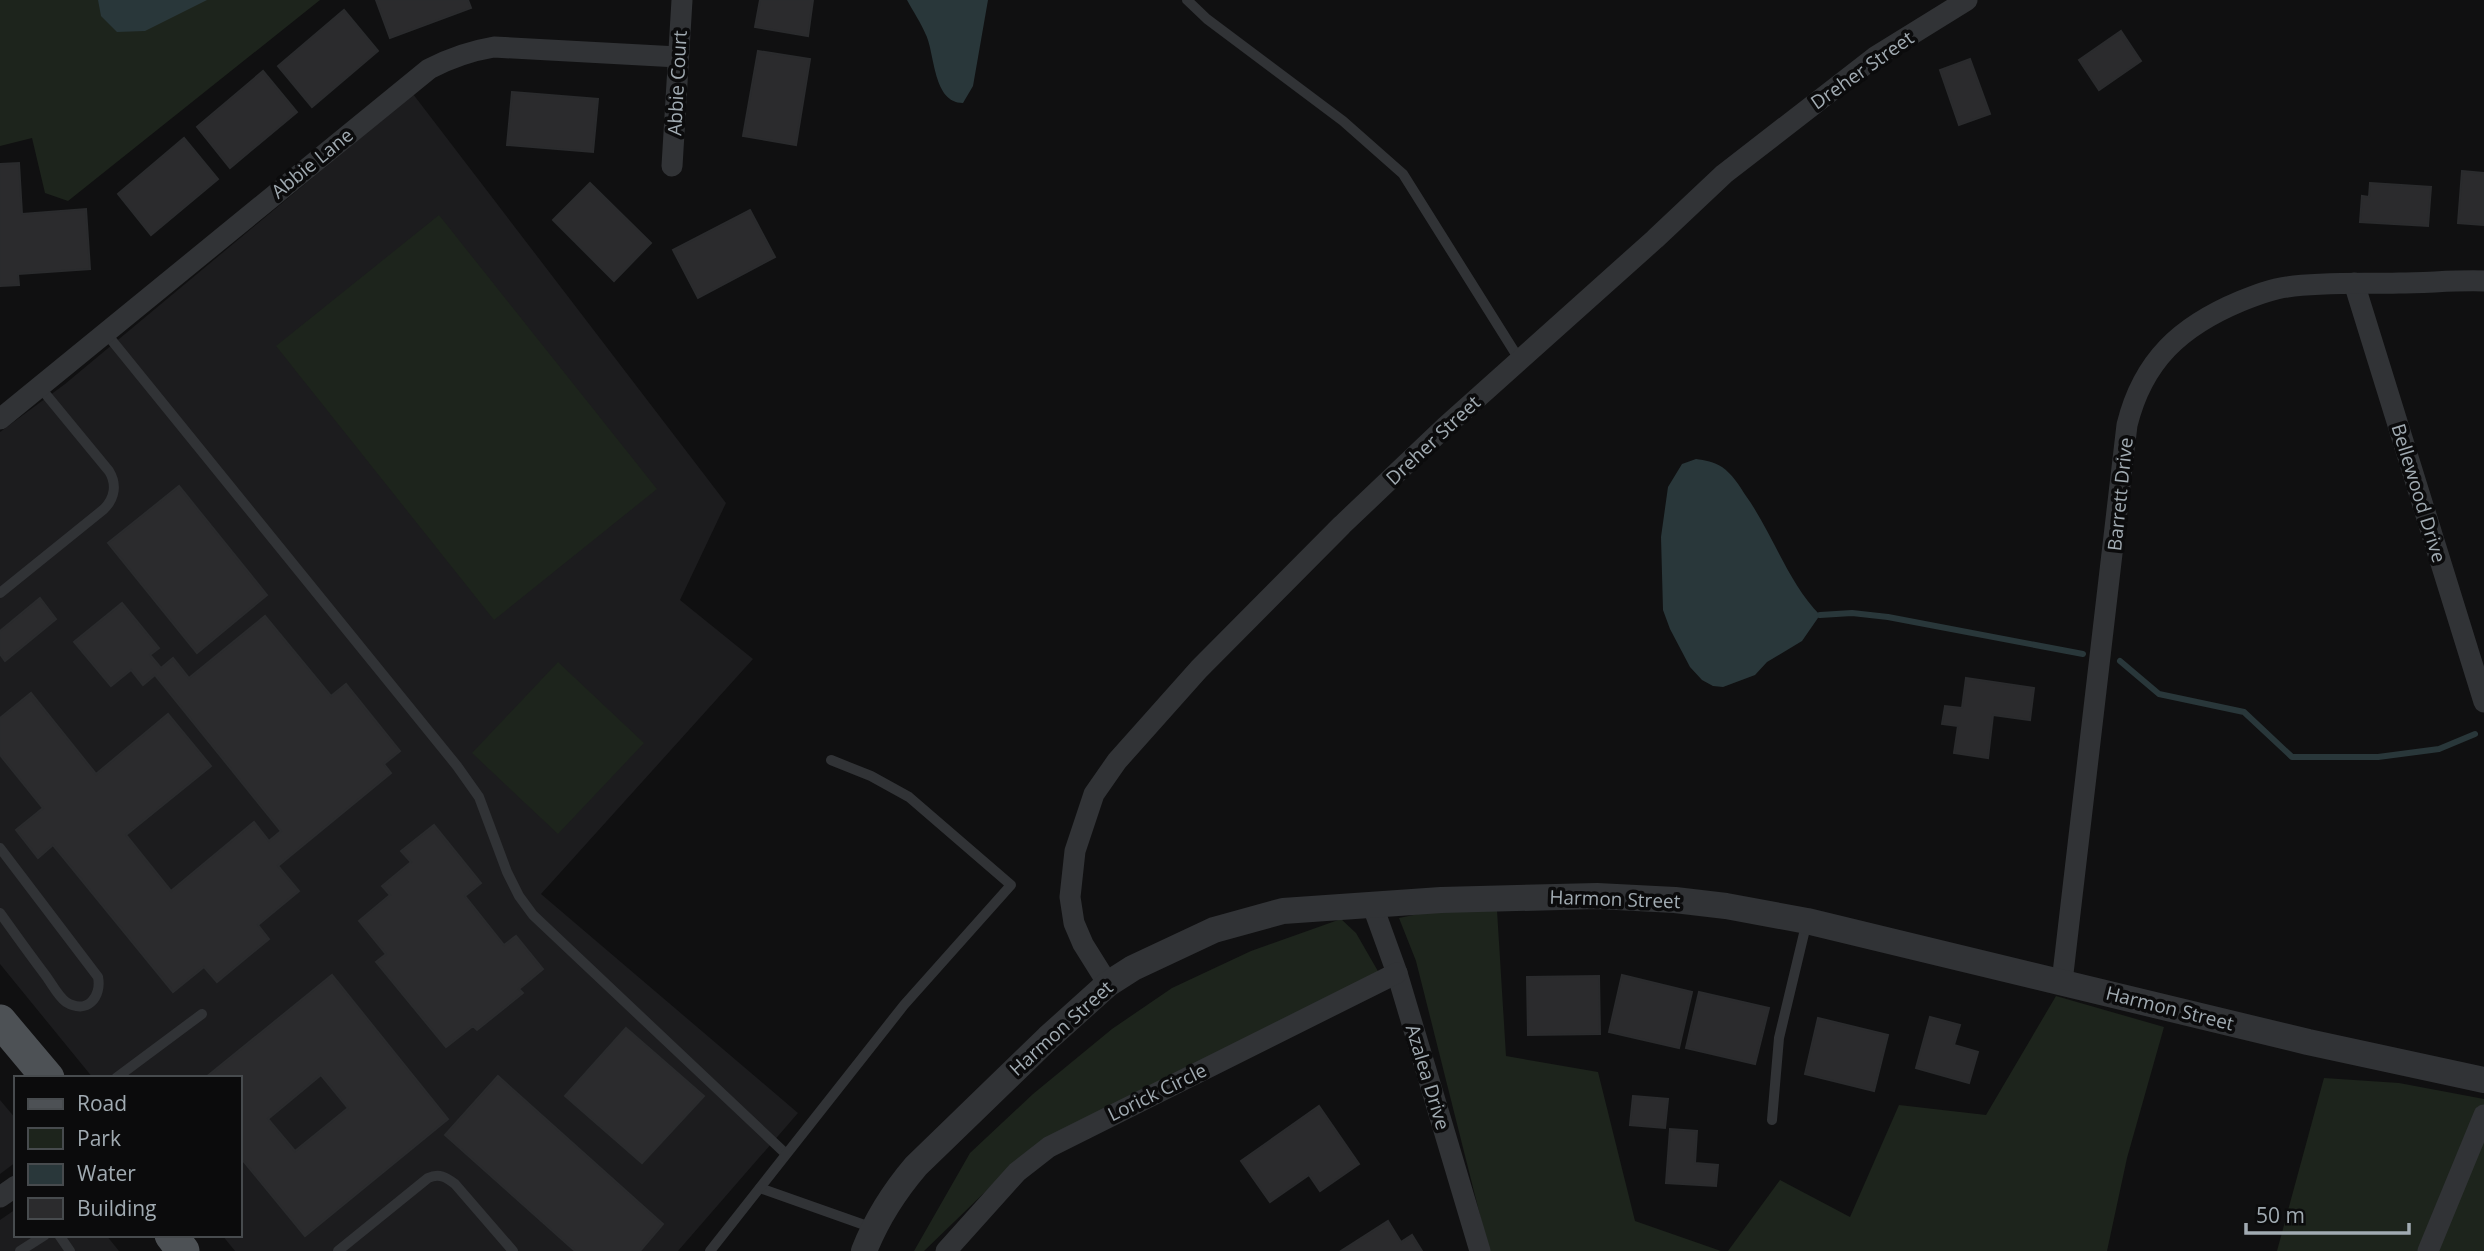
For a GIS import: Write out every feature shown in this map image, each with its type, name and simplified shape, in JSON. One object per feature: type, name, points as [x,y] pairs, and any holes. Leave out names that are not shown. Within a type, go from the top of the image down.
[{"type":"main road","points":[[0,1021],[46,1076]]},
{"type":"street","name":"Abbie Court","points":[[672,166],[682,0]]},
{"type":"street","name":"Dreher Street","points":[[1108,984],[1074,923],[1070,897],[1075,851],[1094,794],[1117,761],[1199,669],[1361,507],[1519,359],[1724,174],[1875,57],[1967,0]]},
{"type":"street","name":"Abbie Lane","points":[[0,419],[410,83],[451,57],[494,47],[678,57]]},
{"type":"street","name":"Barrett Drive","points":[[2062,982],[2127,425],[2140,386],[2162,353],[2177,338],[2228,306],[2266,291],[2286,287],[2354,283],[2484,281]]},
{"type":"street","name":"Bellewood Drive","points":[[2354,283],[2484,702]]},
{"type":"street","name":"Harmon Street","points":[[869,1239],[892,1194],[934,1148],[1108,984],[1133,968],[1214,930],[1283,911],[1371,904],[1597,896],[1726,906],[1807,921],[2308,1042],[2484,1080]]},
{"type":"street","name":"Azalea Drive","points":[[1371,904],[1397,973],[1480,1251]]},
{"type":"street","name":"Lorick Circle","points":[[946,1251],[1017,1172],[1049,1147],[1397,973]]},
{"type":"street","points":[[2428,1251],[2484,1115]]},
{"type":"lane","points":[[1187,0],[1207,19],[1343,121],[1403,174],[1519,359]]},
{"type":"lane","points":[[105,332],[457,766],[479,797],[507,872],[519,896],[533,915],[786,1154]]},
{"type":"lane","points":[[0,593],[104,509],[113,495],[113,478],[38,386]]},
{"type":"lane","points":[[710,1251],[904,1005],[1012,884],[909,797],[871,776],[831,760]]},
{"type":"lane","points":[[0,848],[98,977],[98,995],[92,1003],[85,1007],[75,1006],[60,996],[0,913]]},
{"type":"lane","points":[[1772,1120],[1779,1038],[1807,921]]},
{"type":"lane","points":[[119,1076],[202,1014]]},
{"type":"lane","points":[[338,1251],[428,1178],[436,1175],[456,1184],[513,1251]]},
{"type":"lane","points":[[760,1188],[869,1239]]},
{"type":"lane","points":[[20,1251],[42,1237]]},
{"type":"shaded area","points":[[413,94],[726,503],[680,600],[753,659],[541,894],[798,1113],[678,1251],[235,1251],[224,1237],[242,1237],[242,1076],[91,1076],[0,964],[0,432],[65,384]]},
{"type":"shaded area","points":[[0,1100],[14,1117],[14,1164],[0,1174]]},
{"type":"shaded area","points":[[14,1210],[14,1237],[108,1237],[119,1251],[0,1251],[0,1220]]},
{"type":"green space","points":[[0,0],[320,0],[68,201],[45,193],[32,138],[0,146]]},
{"type":"green space","points":[[439,215],[657,489],[494,620],[276,346]]},
{"type":"green space","points":[[558,662],[644,743],[558,834],[472,753]]},
{"type":"green space","points":[[1442,909],[1497,910],[1506,1056],[1598,1072],[1635,1221],[1721,1251],[1489,1251],[1416,961],[1399,918]]},
{"type":"green space","points":[[1341,919],[1356,933],[1379,973],[1016,1162],[924,1251],[914,1251],[970,1153],[1033,1094],[1112,1029],[1172,988],[1251,951]]},
{"type":"green space","points":[[2056,996],[2164,1027],[2127,1158],[2107,1251],[1728,1251],[1780,1180],[1850,1217],[1899,1105],[1986,1115]]},
{"type":"green space","points":[[2324,1078],[2399,1083],[2484,1099],[2484,1251],[2277,1251]]},
{"type":"water","points":[[98,0],[207,0],[145,31],[117,32],[101,16]]},
{"type":"water","points":[[907,0],[988,0],[973,86],[963,103],[953,101],[940,86],[926,35]]},
{"type":"water","points":[[1696,459],[1719,465],[1735,480],[1755,510],[1789,573],[1820,615],[1802,641],[1767,662],[1755,675],[1723,687],[1713,686],[1702,680],[1690,667],[1663,610],[1661,537],[1668,487],[1682,464]]},
{"type":"building","points":[[376,0],[468,0],[471,8],[390,38]]},
{"type":"building","points":[[760,0],[813,0],[808,36],[755,27]]},
{"type":"building","points":[[344,10],[378,51],[312,107],[278,66]]},
{"type":"building","points":[[2121,31],[2141,61],[2099,90],[2079,60]]},
{"type":"building","points":[[758,51],[810,59],[796,145],[743,136]]},
{"type":"building","points":[[1970,59],[1990,114],[1959,125],[1940,70]]},
{"type":"building","points":[[263,71],[297,112],[230,168],[197,127]]},
{"type":"building","points":[[512,92],[598,99],[593,152],[507,145]]},
{"type":"building","points":[[184,138],[218,179],[151,235],[118,194]]},
{"type":"building","points":[[19,163],[22,214],[86,209],[90,269],[18,274],[19,285],[0,286],[0,164]]},
{"type":"building","points":[[2462,171],[2484,173],[2484,225],[2458,223]]},
{"type":"building","points":[[590,183],[651,243],[614,281],[553,220]]},
{"type":"building","points":[[2370,183],[2431,187],[2428,226],[2360,222],[2362,196],[2369,197]]},
{"type":"building","points":[[750,210],[775,257],[698,298],[673,250]]},
{"type":"building","points":[[179,486],[267,595],[197,653],[108,543]]},
{"type":"building","points":[[40,598],[56,619],[5,661],[0,654],[0,631]]},
{"type":"building","points":[[122,603],[159,648],[150,655],[161,668],[173,658],[189,678],[265,616],[331,696],[346,684],[400,751],[384,764],[391,773],[278,866],[299,891],[258,925],[269,939],[217,982],[204,967],[173,992],[53,845],[38,858],[16,830],[43,808],[0,755],[0,718],[31,693],[96,774],[168,714],[211,766],[126,835],[171,891],[254,822],[269,841],[281,831],[155,675],[143,685],[131,670],[111,686],[74,642]]},
{"type":"building","points":[[1966,678],[2034,688],[2030,720],[1993,715],[1988,758],[1954,753],[1958,726],[1942,724],[1945,706],[1962,708]]},
{"type":"building","points":[[434,825],[481,883],[465,896],[504,945],[516,936],[543,969],[519,989],[523,993],[477,1030],[473,1026],[446,1047],[376,962],[386,954],[359,921],[390,895],[382,886],[411,862],[401,851]]},
{"type":"building","points":[[332,975],[448,1119],[305,1236],[242,1159],[242,1076],[207,1076]],"holes":[[[321,1075],[348,1108],[295,1151],[268,1119]]]},
{"type":"building","points":[[1622,975],[1692,992],[1679,1048],[1609,1032]]},
{"type":"building","points":[[1599,976],[1600,1034],[1528,1035],[1527,977]]},
{"type":"building","points":[[1699,992],[1769,1008],[1755,1064],[1686,1048]]},
{"type":"building","points":[[1930,1017],[1960,1025],[1954,1045],[1978,1052],[1969,1083],[1916,1068]]},
{"type":"building","points":[[1818,1018],[1888,1035],[1874,1091],[1805,1074]]},
{"type":"building","points":[[626,1028],[704,1096],[642,1163],[565,1096]]},
{"type":"building","points":[[498,1076],[663,1224],[640,1251],[575,1251],[445,1135]]},
{"type":"building","points":[[1633,1096],[1668,1099],[1665,1128],[1630,1125]]},
{"type":"building","points":[[1319,1106],[1359,1164],[1320,1191],[1309,1175],[1270,1202],[1241,1161]]},
{"type":"building","points":[[1670,1129],[1697,1131],[1695,1163],[1718,1165],[1716,1186],[1666,1183]]},
{"type":"building","points":[[1388,1221],[1401,1242],[1412,1235],[1422,1251],[1341,1251]]},
{"type":"waterway","points":[[1820,615],[1852,613],[1888,617],[2083,654]]},
{"type":"waterway","points":[[2120,661],[2159,694],[2244,712],[2292,757],[2378,757],[2439,749],[2475,734]]}]
